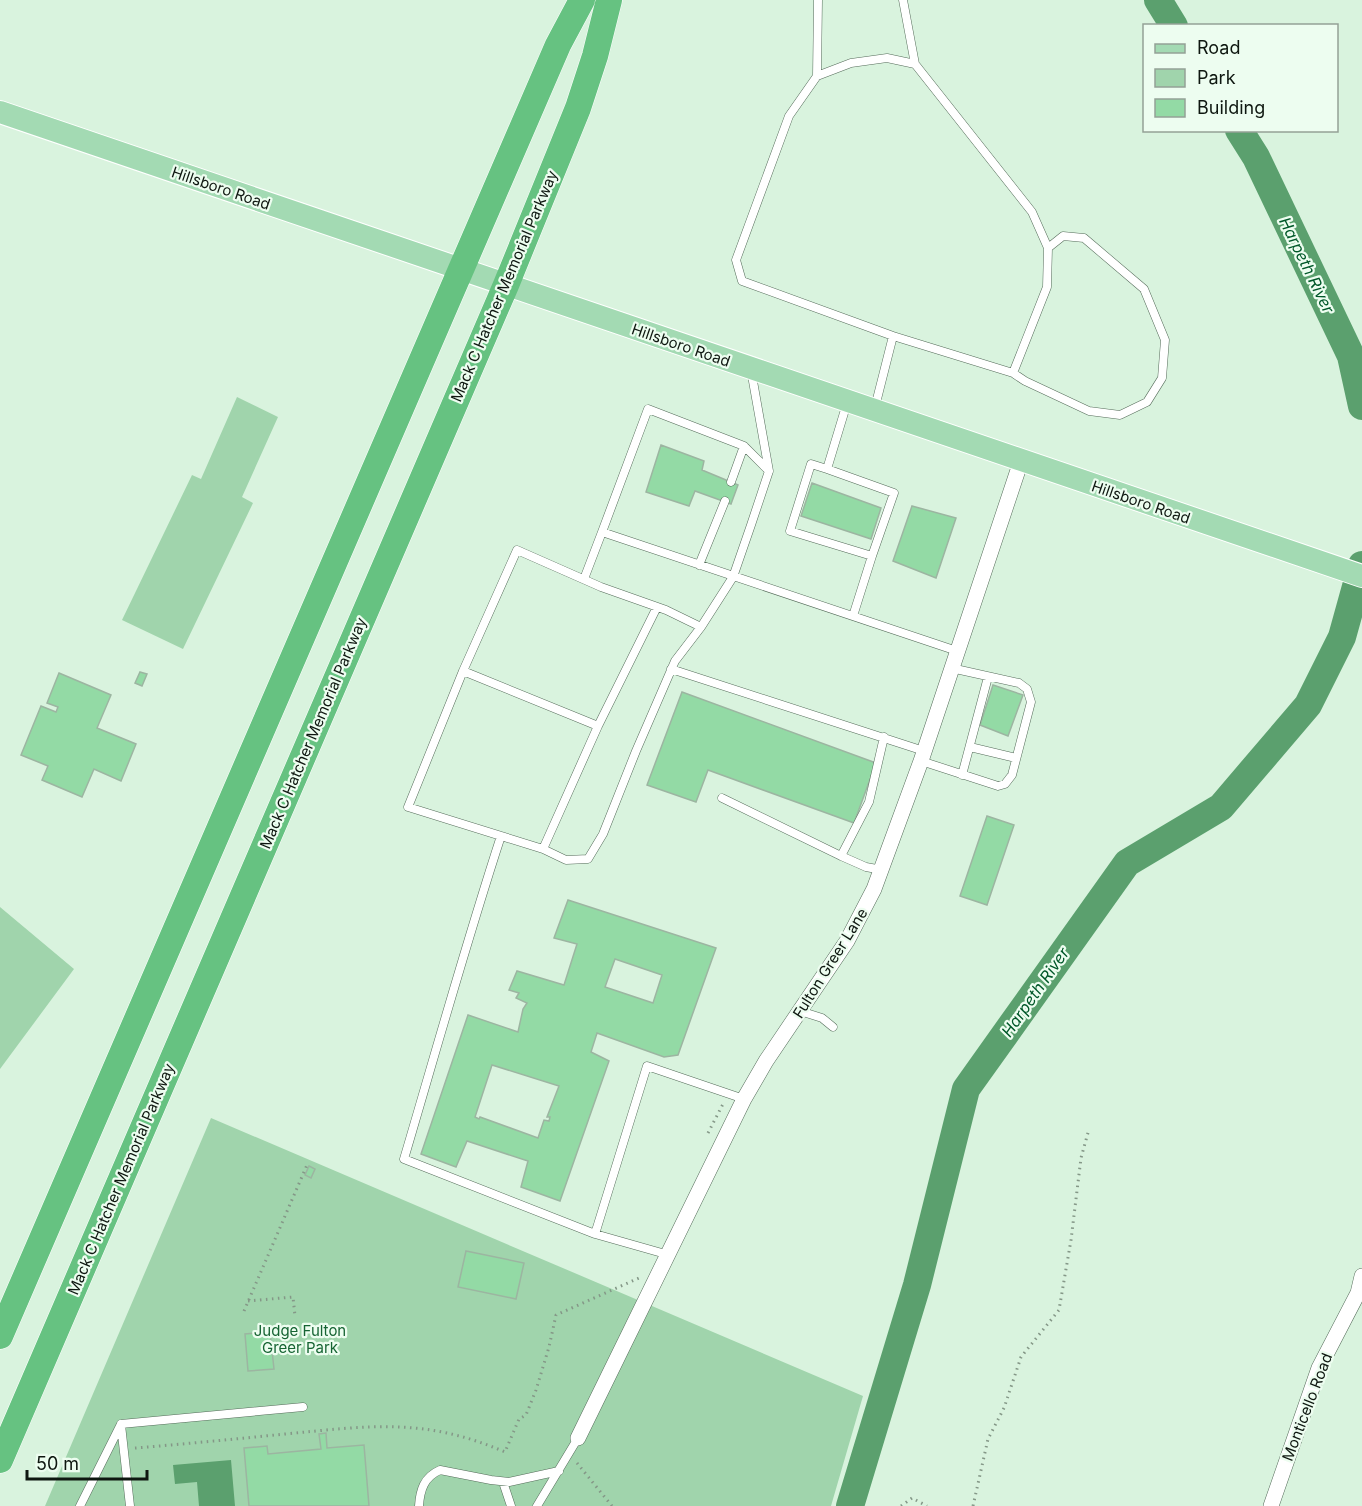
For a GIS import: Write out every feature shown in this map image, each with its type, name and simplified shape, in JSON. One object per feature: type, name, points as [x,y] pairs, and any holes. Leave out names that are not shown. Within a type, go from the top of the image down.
[{"type":"highway","points":[[0,1336],[558,45],[582,0]]},
{"type":"highway","name":"Mack C Hatcher Memorial Parkway","points":[[0,1460],[506,285],[578,108],[595,56],[609,0]]},
{"type":"main road","name":"Hillsboro Road","points":[[0,112],[1362,576]]},
{"type":"street","name":"Fulton Greer Lane","points":[[578,1438],[744,1099],[766,1061],[856,926],[882,870],[1021,461]]},
{"type":"street","name":"Monticello Road","points":[[1271,1506],[1319,1368],[1360,1293],[1362,1276]]},
{"type":"lane","points":[[818,0],[817,76],[789,116],[736,260],[742,280],[893,336],[1013,372],[1025,381],[1089,411],[1120,415],[1147,402],[1162,378],[1165,340],[1144,289],[1084,238],[1064,236],[1047,248]]},
{"type":"lane","points":[[903,0],[915,64],[1032,212],[1047,248],[1047,287],[1013,372]]},
{"type":"lane","points":[[817,76],[852,63],[887,58],[915,64]]},
{"type":"lane","points":[[874,411],[893,336]]},
{"type":"lane","points":[[701,627],[518,550],[463,671],[408,807],[543,849],[566,860],[588,859],[603,834],[675,661],[701,627],[733,577],[769,471],[751,369]]},
{"type":"lane","points":[[827,469],[848,402]]},
{"type":"lane","points":[[584,579],[648,409],[744,446],[769,471]]},
{"type":"lane","points":[[731,482],[744,446]]},
{"type":"lane","points":[[853,616],[894,493],[811,464],[790,531],[872,556]]},
{"type":"lane","points":[[699,565],[724,501]]},
{"type":"lane","points":[[602,532],[957,651]]},
{"type":"lane","points":[[543,849],[598,726],[657,607]]},
{"type":"lane","points":[[671,669],[884,737],[962,775],[998,786],[1005,783],[1012,775],[1031,702],[1027,689],[1019,683],[951,668]]},
{"type":"lane","points":[[463,671],[598,726]]},
{"type":"lane","points":[[962,775],[988,676]]},
{"type":"lane","points":[[842,856],[869,802],[884,737]]},
{"type":"lane","points":[[970,747],[1016,758]]},
{"type":"lane","points":[[722,798],[866,867],[882,870]]},
{"type":"lane","points":[[501,836],[470,931],[404,1159],[595,1234],[669,1255]]},
{"type":"lane","points":[[800,1011],[822,1018],[833,1027]]},
{"type":"lane","points":[[595,1234],[647,1066],[744,1099]]},
{"type":"lane","points":[[121,1424],[303,1407]]},
{"type":"lane","points":[[121,1424],[130,1506]]},
{"type":"lane","points":[[80,1506],[121,1424]]},
{"type":"lane","points":[[537,1506],[578,1438]]},
{"type":"lane","points":[[419,1506],[422,1486],[428,1477],[440,1470],[503,1482],[559,1471]]},
{"type":"lane","points":[[503,1482],[511,1506]]},
{"type":"path","points":[[973,1506],[988,1439],[1004,1408],[1021,1357],[1059,1310],[1071,1240],[1081,1158],[1089,1129]]},
{"type":"path","points":[[244,1311],[307,1165]]},
{"type":"path","points":[[124,1449],[391,1426],[447,1432],[505,1452],[519,1419],[526,1415],[536,1390],[556,1315],[639,1278],[643,1269]]},
{"type":"path","points":[[248,1301],[293,1297],[295,1316]]},
{"type":"path","points":[[568,1456],[579,1465],[612,1506]]},
{"type":"path","points":[[901,1506],[912,1498],[927,1506]]},
{"type":"green space","points":[[237,397],[278,417],[242,497],[253,503],[183,649],[122,620],[192,475],[201,479]]},
{"type":"green space","points":[[0,907],[74,969],[0,1069]]},
{"type":"green space","name":"Judge Fulton Greer Park","points":[[211,1118],[863,1396],[831,1506],[45,1506]]},
{"type":"shaded area","points":[[231,1460],[235,1506],[199,1506],[197,1482],[175,1484],[173,1465]]},
{"type":"building","points":[[661,445],[704,461],[702,470],[738,485],[731,504],[695,491],[689,506],[646,492]]},
{"type":"building","points":[[812,483],[881,508],[871,539],[801,516]]},
{"type":"building","points":[[912,506],[956,518],[936,578],[893,561]]},
{"type":"building","points":[[140,672],[147,674],[142,686],[135,683]]},
{"type":"building","points":[[59,673],[111,695],[97,728],[136,744],[121,781],[94,769],[82,797],[42,780],[48,766],[21,755],[41,706],[56,712],[58,707],[47,703]]},
{"type":"building","points":[[993,685],[1023,695],[1008,736],[980,725]]},
{"type":"building","points":[[682,692],[876,763],[854,823],[708,770],[696,802],[647,785]]},
{"type":"building","points":[[987,816],[1014,825],[987,905],[960,896]]},
{"type":"building","points":[[568,900],[716,948],[678,1055],[664,1057],[597,1033],[591,1052],[609,1061],[560,1201],[521,1187],[528,1161],[467,1141],[456,1167],[421,1154],[468,1015],[518,1032],[523,1009],[527,1003],[516,998],[519,993],[509,990],[517,971],[564,985],[577,944],[554,938]],"holes":[[[615,959],[662,975],[653,1003],[605,987]],[[492,1065],[559,1086],[547,1117],[550,1117],[549,1121],[544,1120],[538,1138],[475,1117]]]},
{"type":"building","points":[[309,1166],[315,1169],[311,1178],[305,1175]]},
{"type":"building","points":[[466,1251],[524,1263],[516,1299],[458,1287]]},
{"type":"building","points":[[270,1332],[274,1369],[248,1371],[245,1334]]},
{"type":"building","points":[[326,1433],[327,1448],[364,1445],[369,1506],[249,1506],[244,1448],[267,1446],[268,1454],[321,1449],[319,1434]]},
{"type":"waterway","name":"Harpeth River","points":[[1158,0],[1173,24]]},
{"type":"waterway","name":"Harpeth River","points":[[1240,132],[1256,157],[1351,356],[1362,406]]},
{"type":"waterway","name":"Harpeth River","points":[[850,1506],[917,1285],[966,1089],[1127,863],[1221,807],[1308,705],[1342,637],[1362,565]]}]
